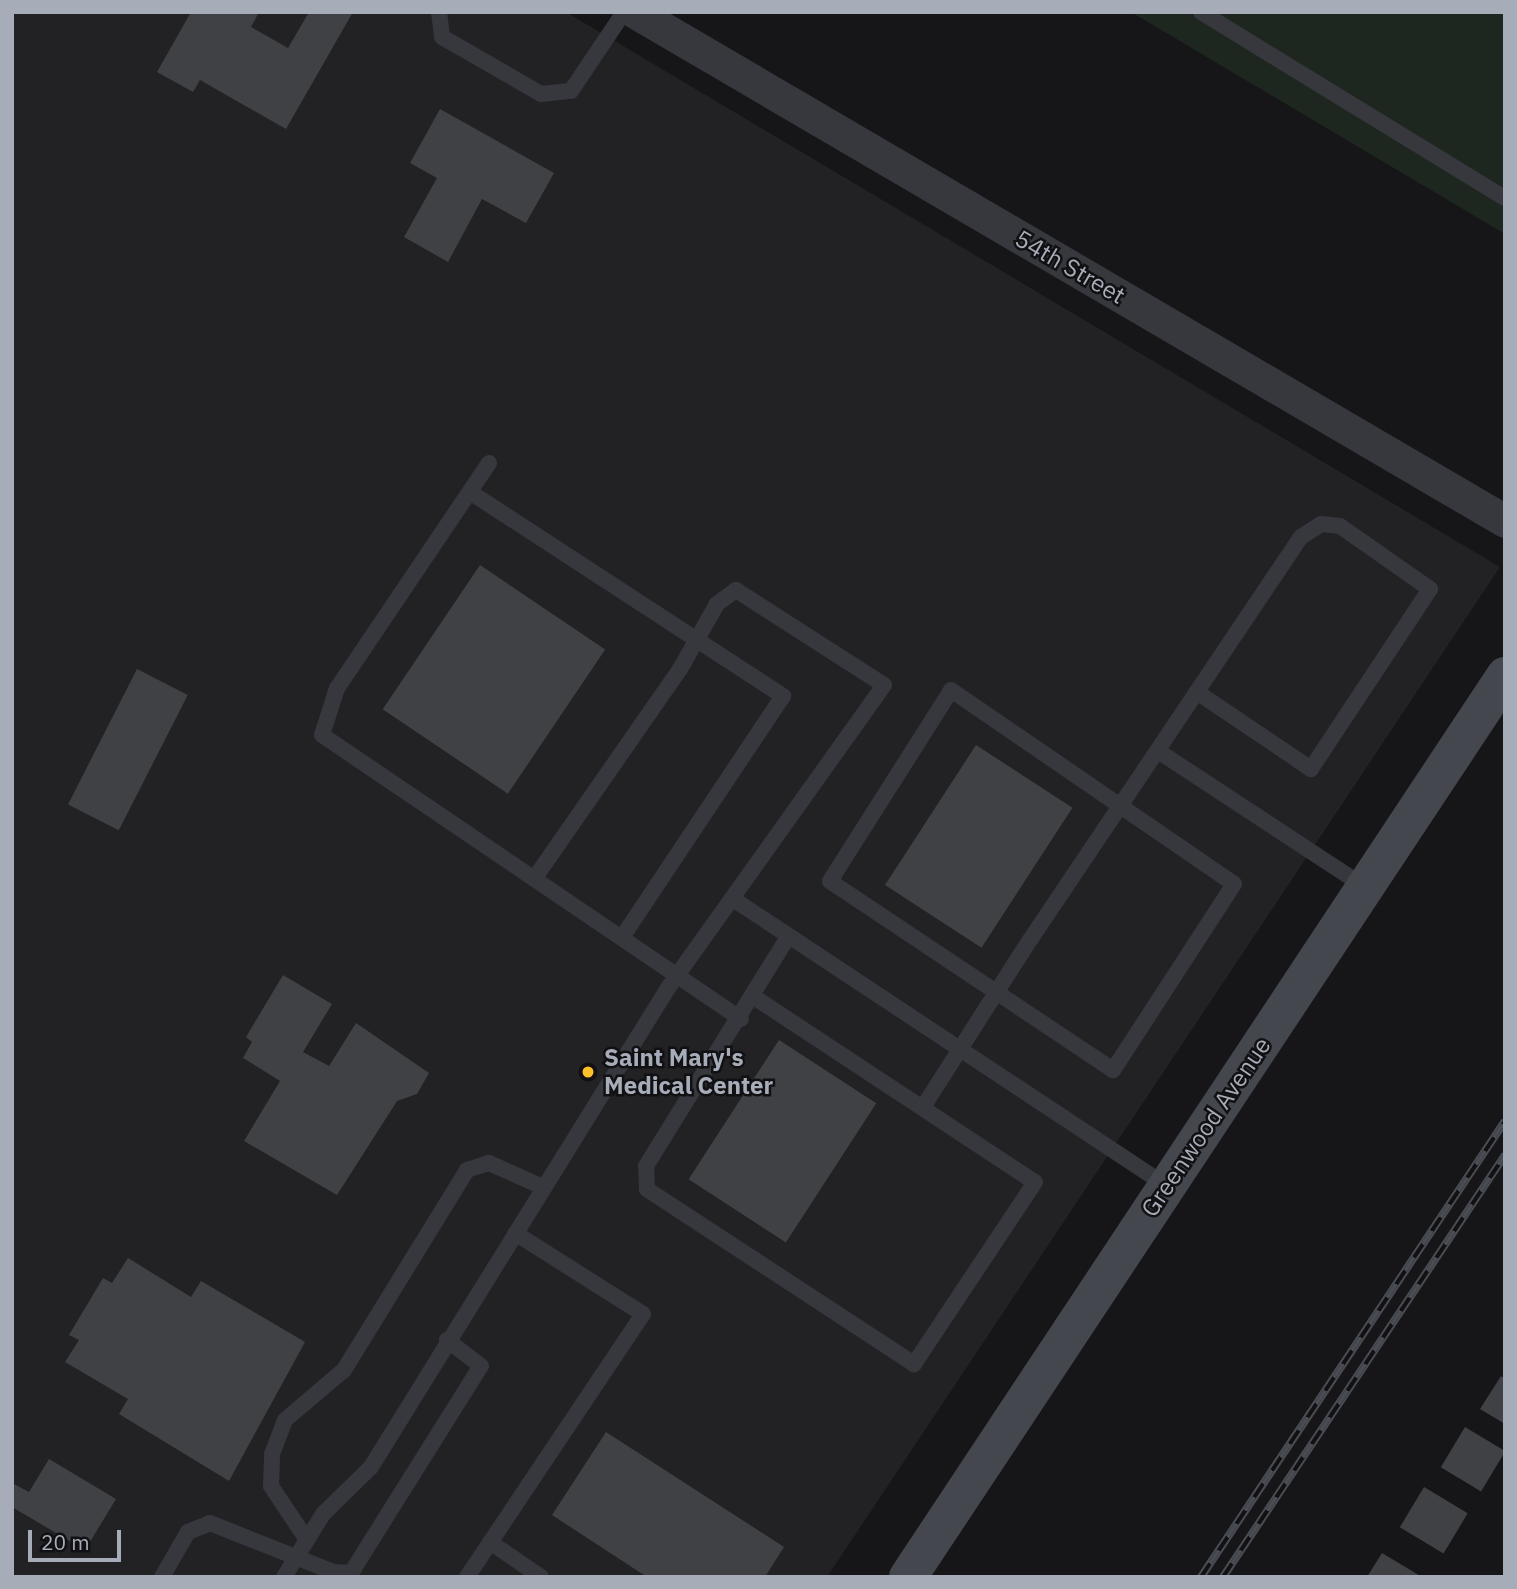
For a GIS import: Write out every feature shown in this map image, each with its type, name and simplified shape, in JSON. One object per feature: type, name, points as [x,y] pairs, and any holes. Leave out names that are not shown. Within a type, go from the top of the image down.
[{"type":"main road","name":"Greenwood Avenue","points":[[908,1577],[1505,676]]},
{"type":"street","name":"54th Street","points":[[635,12],[1505,521]]},
{"type":"lane","points":[[439,12],[442,37],[541,94],[571,91],[624,12]]},
{"type":"lane","points":[[1201,12],[1505,198]]},
{"type":"lane","points":[[489,463],[337,688],[322,735],[536,876],[741,1019]]},
{"type":"lane","points":[[470,492],[783,696],[623,936]]},
{"type":"lane","points":[[923,1107],[999,995],[1158,751],[1197,692],[1301,537],[1321,524],[1340,526],[1430,589],[1311,769],[1197,692]]},
{"type":"lane","points":[[284,1577],[323,1514],[370,1467],[678,974],[884,685],[736,590],[717,604],[536,876]]},
{"type":"lane","points":[[951,690],[1234,884],[1113,1070],[999,995],[830,881],[832,870],[951,690]]},
{"type":"lane","points":[[1158,751],[1365,887]]},
{"type":"lane","points":[[733,900],[962,1047],[1167,1186]]},
{"type":"lane","points":[[754,997],[1035,1182],[914,1364],[647,1189],[646,1166],[741,1019],[788,937]]},
{"type":"lane","points":[[307,1540],[271,1486],[272,1454],[285,1420],[344,1370],[467,1170],[500,1166],[543,1187]]},
{"type":"lane","points":[[467,1577],[643,1314],[515,1233]]},
{"type":"lane","points":[[162,1577],[188,1532],[210,1523],[351,1573],[386,1523],[481,1366],[447,1340]]},
{"type":"lane","points":[[491,1542],[541,1577]]},
{"type":"shaded area","name":"Saint Mary's Medical Center","points":[[12,12],[566,12],[1500,567],[827,1577],[12,1577]]},
{"type":"shaded area","points":[[1131,12],[1505,12],[1505,234]]},
{"type":"building","points":[[191,12],[259,12],[251,27],[288,48],[309,12],[353,12],[286,129],[200,80],[193,92],[157,72]]},
{"type":"building","points":[[440,109],[554,173],[526,223],[482,199],[448,262],[404,237],[437,178],[410,163]]},
{"type":"building","points":[[480,565],[605,649],[508,794],[383,709]]},
{"type":"building","points":[[137,669],[188,695],[119,830],[68,804]]},
{"type":"building","points":[[976,745],[1072,808],[981,948],[885,885]]},
{"type":"building","points":[[283,975],[332,1004],[303,1052],[329,1066],[356,1023],[429,1073],[417,1094],[397,1101],[337,1195],[244,1141],[280,1081],[243,1058],[252,1042],[246,1037]]},
{"type":"building","points":[[779,1040],[876,1103],[786,1242],[689,1179]]},
{"type":"building","points":[[128,1258],[191,1297],[201,1281],[305,1342],[229,1481],[119,1414],[128,1399],[65,1362],[79,1340],[69,1335],[103,1278],[112,1283]]},
{"type":"building","points":[[1501,1376],[1505,1379],[1505,1424],[1480,1409]]},
{"type":"building","points":[[1465,1427],[1505,1451],[1481,1491],[1441,1467]]},
{"type":"building","points":[[606,1432],[784,1547],[765,1577],[647,1577],[552,1515]]},
{"type":"building","points":[[49,1459],[116,1499],[85,1550],[12,1507],[12,1483],[29,1492]]},
{"type":"building","points":[[1424,1487],[1468,1513],[1444,1554],[1400,1527]]},
{"type":"building","points":[[1382,1553],[1422,1577],[1367,1577]]},
{"type":"railway","points":[[1201,1577],[1505,1121]]},
{"type":"railway","points":[[1223,1577],[1505,1155]]},
{"type":"place","name":"Saint Mary's Medical Center","points":[[588,1072]]}]
